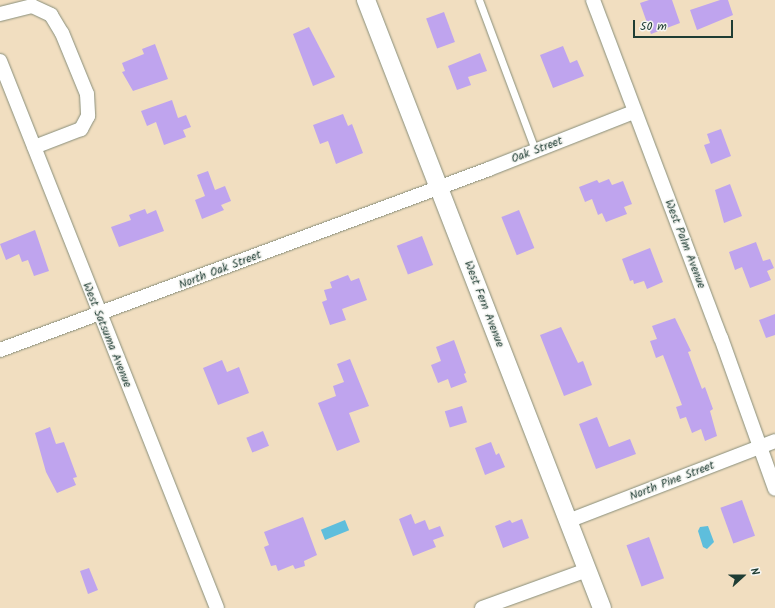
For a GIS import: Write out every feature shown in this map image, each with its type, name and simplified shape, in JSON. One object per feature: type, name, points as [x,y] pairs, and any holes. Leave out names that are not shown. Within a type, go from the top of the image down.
[{"type":"street","name":"West Fern Avenue","points":[[366,0],[602,608]]},
{"type":"street","name":"West Palm Avenue","points":[[593,0],[761,446],[775,489]]},
{"type":"street","points":[[0,14],[32,6],[51,15],[62,32],[87,94],[88,116],[81,129],[34,147]]},
{"type":"street","name":"West Satsuma Avenue","points":[[0,61],[99,315],[217,608]]},
{"type":"street","name":"Oak Street","points":[[438,187],[634,112]]},
{"type":"street","name":"North Oak Street","points":[[0,350],[99,315],[438,187]]},
{"type":"street","name":"North Pine Street","points":[[568,521],[775,441]]},
{"type":"street","points":[[482,608],[588,570]]},
{"type":"lane","points":[[479,0],[535,150]]},
{"type":"water","points":[[345,520],[349,530],[325,540],[321,530]]},
{"type":"water","points":[[708,526],[714,542],[707,549],[703,547],[698,531],[700,527]]},
{"type":"building","points":[[649,0],[672,0],[680,23],[651,34],[640,3]]},
{"type":"building","points":[[720,0],[728,0],[733,15],[697,30],[690,10]]},
{"type":"building","points":[[444,12],[455,42],[437,49],[426,18]]},
{"type":"building","points":[[309,27],[335,77],[313,86],[293,34]]},
{"type":"building","points":[[155,44],[168,79],[133,91],[122,72],[125,71],[122,63],[144,54],[142,49]]},
{"type":"building","points":[[563,46],[570,63],[577,60],[584,76],[553,88],[540,55]]},
{"type":"building","points":[[480,53],[487,71],[468,77],[471,85],[457,90],[448,66]]},
{"type":"building","points":[[172,100],[178,118],[186,115],[191,127],[183,130],[186,137],[164,145],[156,122],[147,126],[141,111]]},
{"type":"building","points":[[343,114],[348,126],[352,124],[363,153],[336,164],[328,141],[320,144],[313,125]]},
{"type":"building","points":[[721,129],[731,156],[711,164],[704,145],[710,143],[707,134]]},
{"type":"building","points":[[208,171],[215,190],[225,186],[231,201],[221,205],[224,210],[202,219],[195,200],[205,196],[197,175]]},
{"type":"building","points":[[609,179],[612,185],[623,181],[632,204],[624,207],[627,214],[606,222],[602,213],[598,215],[592,199],[585,202],[579,187],[597,180],[599,183]]},
{"type":"building","points":[[730,184],[742,216],[724,223],[715,190]]},
{"type":"building","points":[[145,209],[147,214],[156,210],[164,231],[119,247],[111,227],[131,220],[129,215]]},
{"type":"building","points":[[519,210],[534,248],[517,255],[501,217]]},
{"type":"building","points":[[35,230],[49,271],[34,276],[28,260],[22,262],[19,254],[6,260],[0,244]]},
{"type":"building","points":[[422,236],[433,265],[408,275],[397,246]]},
{"type":"building","points":[[756,242],[763,261],[770,259],[774,268],[767,271],[771,280],[750,288],[742,267],[735,270],[729,252]]},
{"type":"building","points":[[650,248],[663,282],[647,289],[644,281],[634,284],[633,280],[630,281],[622,259]]},
{"type":"building","points":[[348,275],[351,281],[359,278],[367,300],[342,309],[346,320],[330,325],[322,302],[327,300],[324,290],[332,288],[330,282]]},
{"type":"building","points":[[775,314],[775,335],[766,338],[759,320]]},
{"type":"building","points":[[675,318],[691,351],[688,352],[702,389],[705,387],[713,409],[710,411],[717,436],[705,441],[701,429],[692,433],[686,417],[680,419],[676,407],[682,405],[663,355],[656,358],[650,341],[657,339],[652,326]]},
{"type":"building","points":[[561,327],[578,363],[583,361],[592,385],[564,396],[540,335]]},
{"type":"building","points":[[454,340],[466,373],[464,374],[467,382],[451,388],[448,379],[438,383],[431,365],[441,361],[436,347]]},
{"type":"building","points":[[350,359],[369,406],[349,413],[360,442],[337,451],[318,403],[336,396],[333,386],[344,382],[337,364]]},
{"type":"building","points":[[222,360],[227,372],[239,367],[249,393],[218,405],[203,368]]},
{"type":"building","points":[[462,406],[467,422],[450,428],[445,411]]},
{"type":"building","points":[[597,417],[609,447],[630,439],[636,454],[596,469],[579,424]]},
{"type":"building","points":[[50,427],[56,444],[64,442],[77,477],[73,478],[76,485],[57,493],[46,472],[35,433]]},
{"type":"building","points":[[263,431],[269,446],[252,453],[246,438]]},
{"type":"building","points":[[491,442],[496,455],[499,453],[505,467],[485,475],[475,448]]},
{"type":"building","points":[[742,500],[755,536],[733,544],[720,508]]},
{"type":"building","points":[[411,514],[415,524],[425,520],[429,530],[440,526],[444,536],[433,540],[436,547],[413,556],[399,519]]},
{"type":"building","points":[[303,517],[317,555],[304,561],[305,566],[295,569],[293,565],[278,571],[276,565],[271,566],[264,547],[269,545],[264,532]]},
{"type":"building","points":[[522,519],[529,538],[503,548],[495,526],[510,520],[512,523]]},
{"type":"building","points":[[649,537],[664,578],[641,587],[626,545]]},
{"type":"building","points":[[89,568],[98,590],[88,594],[80,571]]}]
